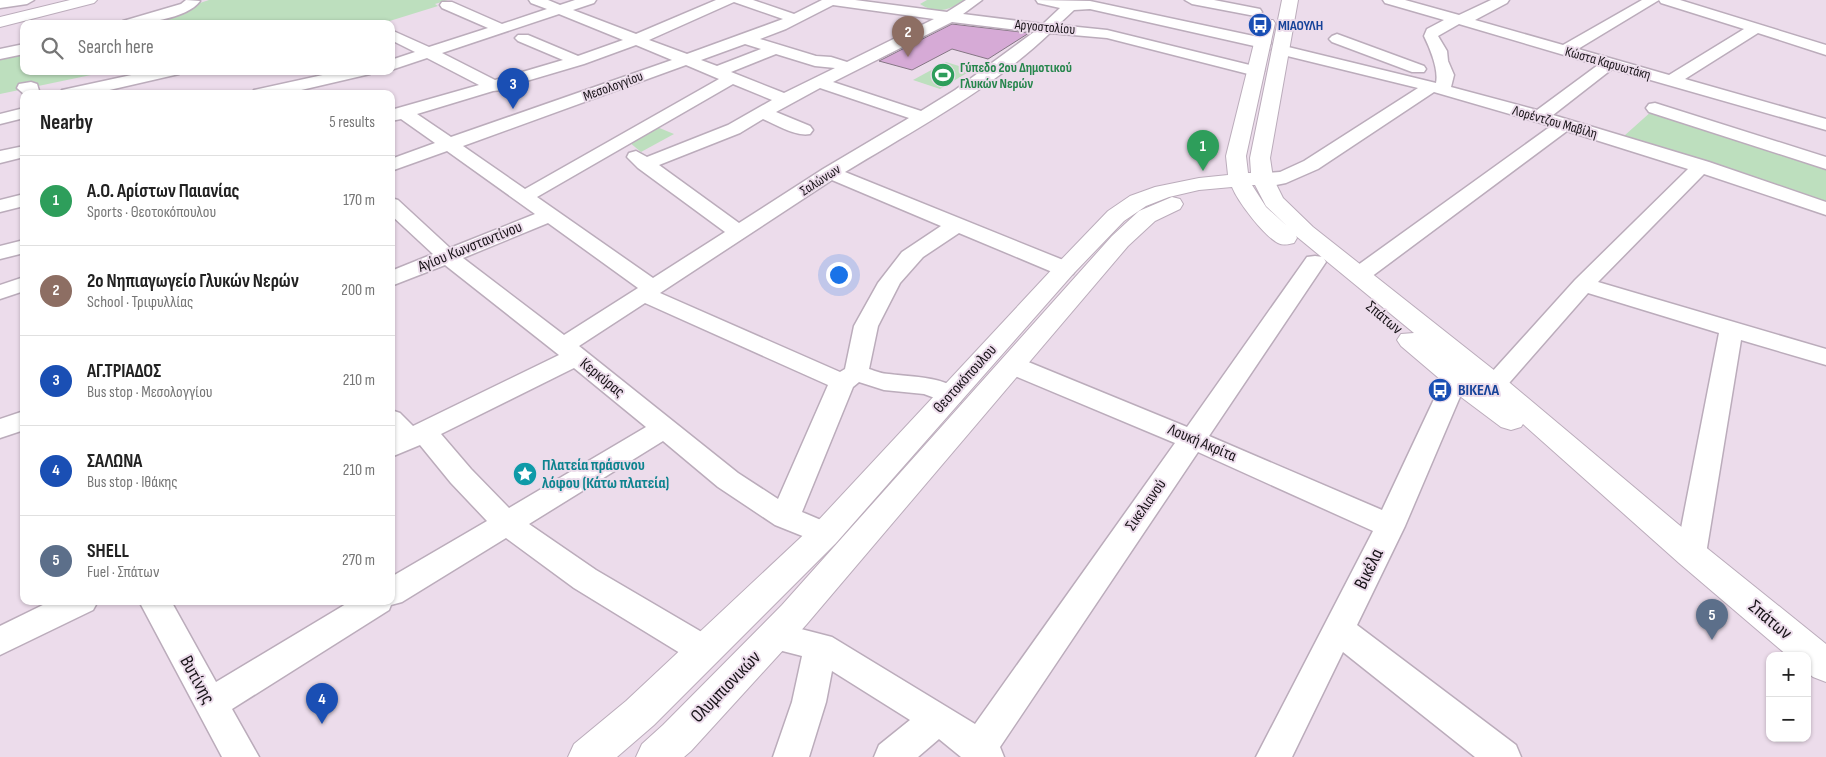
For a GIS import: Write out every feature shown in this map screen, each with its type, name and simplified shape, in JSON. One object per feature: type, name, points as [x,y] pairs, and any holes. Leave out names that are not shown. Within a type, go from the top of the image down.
[{"type":"main road","points":[[0,13],[56,0]]},
{"type":"main road","points":[[1263,11],[1263,43],[1236,156],[1236,169],[1253,185],[1260,158],[1290,0]]},
{"type":"main road","points":[[0,22],[81,1]]},
{"type":"main road","name":"Σπάτων","points":[[1253,185],[1264,218],[1315,262],[1456,378],[1691,554]]},
{"type":"main road","name":"Σπάτων","points":[[1253,185],[1359,275],[1494,384],[1691,554],[1826,666]]},
{"type":"main road","name":"Θεοτοκόπουλου","points":[[705,651],[825,534],[1065,269],[1116,216],[1138,201],[1181,187],[1253,185]]},
{"type":"main road","name":"Θεοτοκόπουλου","points":[[784,626],[1120,241],[1147,216],[1166,206],[1253,185]]},
{"type":"main road","name":"Ολυμπιονικών","points":[[656,757],[677,738],[784,626]]},
{"type":"main road","points":[[588,757],[640,713],[705,651]]},
{"type":"street","points":[[0,4],[26,0]]},
{"type":"street","points":[[536,0],[785,99]]},
{"type":"street","points":[[395,64],[589,0]]},
{"type":"street","points":[[397,114],[578,62],[636,40],[728,0]]},
{"type":"street","points":[[739,0],[796,19]]},
{"type":"street","name":"Μεσολογγίου","points":[[395,164],[796,19],[832,0]]},
{"type":"street","name":"Αργοστολίου","points":[[832,0],[950,17],[1107,34],[1256,71]]},
{"type":"street","points":[[645,164],[721,135],[785,99],[950,17],[975,0]]},
{"type":"street","points":[[1043,0],[1070,6],[1090,5],[1263,43]]},
{"type":"street","points":[[1192,0],[1263,11]]},
{"type":"street","name":"Κώστα Καρυωτάκη","points":[[1390,0],[1826,125]]},
{"type":"street","points":[[1440,86],[1439,51],[1431,34],[1449,23],[1502,0]]},
{"type":"street","points":[[1564,50],[1652,0]]},
{"type":"street","points":[[1666,0],[1826,50]]},
{"type":"street","points":[[142,20],[186,7],[193,1]]},
{"type":"street","points":[[447,5],[502,29]]},
{"type":"street","name":"Σαλώνων","points":[[408,440],[570,352],[648,291],[830,173],[951,100],[993,71],[1047,28],[1070,6]]},
{"type":"street","points":[[1671,81],[1756,28]]},
{"type":"street","points":[[395,36],[496,87]]},
{"type":"street","points":[[523,38],[578,62]]},
{"type":"street","points":[[745,38],[815,61],[831,62],[848,67]]},
{"type":"street","points":[[1337,39],[1440,86]]},
{"type":"street","points":[[524,197],[618,143],[724,75],[776,48]]},
{"type":"street","points":[[0,54],[20,50]]},
{"type":"street","name":"Λορέντζου Μαβίλη","points":[[1280,50],[1440,86],[1702,166],[1826,209]]},
{"type":"street","points":[[1539,117],[1610,64]]},
{"type":"street","points":[[86,90],[155,75]]},
{"type":"street","points":[[278,90],[346,75]]},
{"type":"street","points":[[818,82],[922,117]]},
{"type":"street","points":[[1253,185],[1286,177],[1311,164],[1440,86]]},
{"type":"street","points":[[1655,108],[1826,163]]},
{"type":"street","points":[[762,112],[804,130]]},
{"type":"street","points":[[0,119],[20,114]]},
{"type":"street","points":[[397,114],[450,145],[550,215],[648,291],[849,378],[928,386],[951,396]]},
{"type":"street","points":[[1359,275],[1565,124]]},
{"type":"street","points":[[618,143],[740,233]]},
{"type":"street","points":[[0,157],[20,152]]},
{"type":"street","points":[[1494,384],[1584,285],[1702,166]]},
{"type":"street","points":[[830,173],[1065,269]]},
{"type":"street","points":[[0,206],[20,201]]},
{"type":"street","name":"Κερκύρας","points":[[395,208],[448,257],[570,352],[728,480],[785,517],[825,534]]},
{"type":"street","name":"Αγίου Κωνσταντίνου","points":[[395,277],[550,215]]},
{"type":"street","points":[[785,517],[849,378],[868,319],[884,292],[912,256],[958,224]]},
{"type":"street","points":[[0,253],[20,247]]},
{"type":"street","name":"Σικελιανού","points":[[982,753],[1192,439],[1315,262]]},
{"type":"street","points":[[0,292],[20,285]]},
{"type":"street","points":[[1584,285],[1826,357]]},
{"type":"street","points":[[1691,554],[1731,329]]},
{"type":"street","name":"Λουκή Ακρίτα","points":[[1012,365],[1192,439],[1390,526]]},
{"type":"street","name":"Βικέλα","points":[[1274,757],[1390,526],[1456,378]]},
{"type":"street","points":[[0,429],[20,422]]},
{"type":"street","points":[[395,424],[408,440],[461,476],[506,523],[585,579],[705,651]]},
{"type":"street","points":[[395,591],[664,428]]},
{"type":"street","points":[[0,641],[74,605]]},
{"type":"street","name":"Βυτίνης","points":[[156,605],[241,757]]},
{"type":"street","points":[[210,704],[371,605]]},
{"type":"street","points":[[784,626],[937,718],[982,753]]},
{"type":"street","points":[[1339,630],[1503,757]]},
{"type":"street","points":[[791,757],[809,702],[820,647]]},
{"type":"street","points":[[892,757],[937,718]]},
{"type":"green space","points":[[209,0],[448,0],[435,4],[438,6],[393,20],[148,20]]},
{"type":"green space","points":[[927,0],[965,0],[948,9],[937,10],[920,4]]},
{"type":"green space","points":[[20,54],[20,75],[91,75],[0,94],[0,58]]},
{"type":"green space","name":"Γύπεδο 2ου Δημοτικού Γλυκών Νερών","points":[[946,62],[972,70],[940,89],[913,80]]},
{"type":"green space","points":[[1653,110],[1826,165],[1826,202],[1669,149],[1624,136]]},
{"type":"green space","points":[[657,127],[674,134],[641,152],[629,142]]},
{"type":"building","points":[[952,24],[1029,33],[988,59],[952,49],[912,70],[879,61]]},
{"type":"place","name":"ΜΙΑΟΥΛΗ","points":[[1260,25]]},
{"type":"place","name":"2ο Νηπιαγωγείο Γλυκών Νερών","points":[[908,57]]},
{"type":"place","name":"Γύπεδο 2ου Δημοτικού Γλυκών Νερών","points":[[943,75]]},
{"type":"place","name":"ΑΓ.ΤΡΙΑΔΟΣ","points":[[513,109]]},
{"type":"place","name":"Α.Ο. Αρίστων Παιανίας","points":[[1203,171]]},
{"type":"place","name":"ΒΙΚΕΛΑ","points":[[1440,390]]},
{"type":"place","name":"Πλατεία πράσινου λόφου (Κάτω πλατεία)","points":[[525,474]]},
{"type":"place","name":"SHELL","points":[[1712,640]]},
{"type":"place","name":"ΣΑΛΩΝΑ","points":[[322,724]]}]
